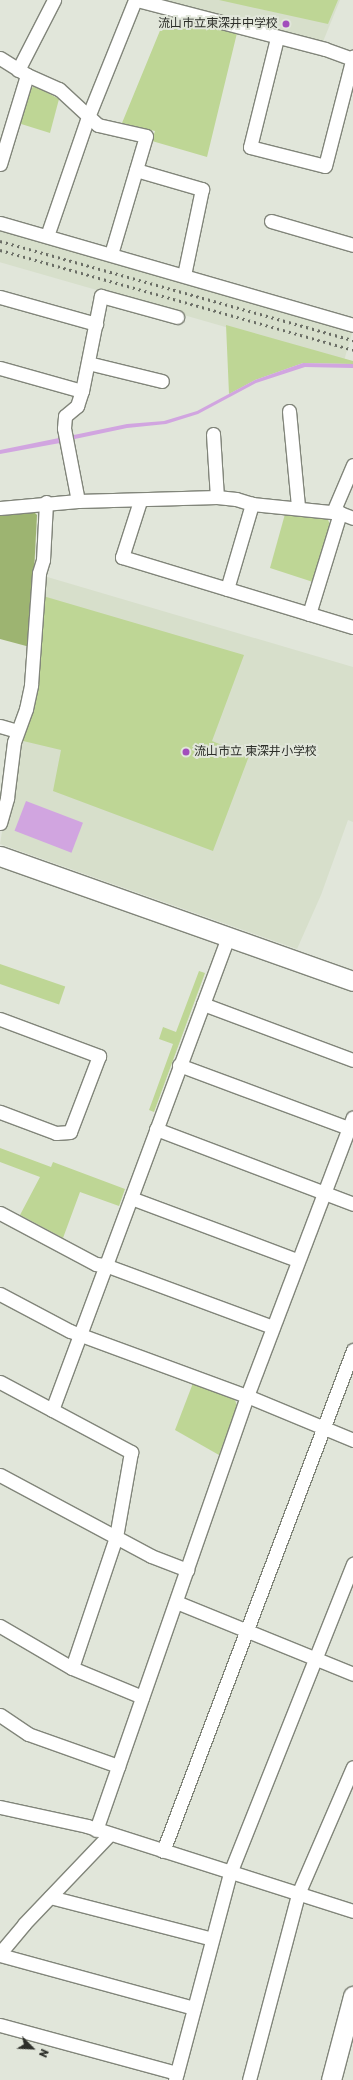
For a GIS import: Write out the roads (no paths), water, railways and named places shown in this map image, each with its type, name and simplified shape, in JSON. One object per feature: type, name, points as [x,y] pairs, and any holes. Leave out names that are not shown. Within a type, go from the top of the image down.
[{"type":"street","points":[[0,164],[23,72],[54,0]]},
{"type":"street","points":[[47,236],[88,117],[136,0],[277,38],[325,49],[352,58],[325,166],[250,147],[277,38]]},
{"type":"street","points":[[0,58],[23,72],[59,89],[98,125],[146,136],[111,254]]},
{"type":"street","points":[[136,170],[202,189],[184,275]]},
{"type":"street","points":[[271,221],[353,245]]},
{"type":"street","points":[[0,223],[353,325]]},
{"type":"street","points":[[78,501],[64,428],[66,416],[77,406],[82,392],[101,296],[177,317]]},
{"type":"street","points":[[0,297],[96,324]]},
{"type":"street","points":[[88,363],[162,382]]},
{"type":"street","points":[[0,368],[82,392]]},
{"type":"street","points":[[289,410],[298,508]]},
{"type":"street","points":[[212,434],[217,497]]},
{"type":"street","points":[[309,614],[336,513],[353,465]]},
{"type":"street","points":[[0,508],[46,502],[176,500],[186,496],[236,499],[252,504],[336,513],[353,518]]},
{"type":"street","points":[[140,501],[122,557],[353,627]]},
{"type":"street","points":[[0,823],[7,798],[17,731],[26,709],[31,685],[39,574],[43,560],[46,502]]},
{"type":"street","points":[[227,589],[252,504]]},
{"type":"street","points":[[0,726],[17,731]]},
{"type":"street","points":[[0,856],[353,981]]},
{"type":"street","points":[[52,1410],[79,1333],[228,937]]},
{"type":"street","points":[[203,1004],[353,1060]]},
{"type":"street","points":[[0,1019],[99,1056],[70,1132],[60,1134],[0,1112]]},
{"type":"street","points":[[96,1830],[247,1396],[297,1260],[351,1122],[179,1065]]},
{"type":"street","points":[[156,1129],[353,1204]]},
{"type":"street","points":[[131,1198],[297,1260]]},
{"type":"street","points":[[0,1212],[96,1264],[105,1264],[273,1326]]},
{"type":"street","points":[[0,1294],[70,1331],[79,1333],[247,1396],[353,1440]]},
{"type":"street","points":[[163,1851],[353,1350]]},
{"type":"street","points":[[0,1382],[131,1452],[116,1536],[72,1668]]},
{"type":"street","points":[[0,1475],[151,1556],[187,1570]]},
{"type":"street","points":[[0,2025],[176,2077],[230,1873],[353,1564]]},
{"type":"street","points":[[176,1602],[353,1674]]},
{"type":"street","points":[[0,1626],[72,1668],[142,1697]]},
{"type":"street","points":[[0,1714],[28,1734],[118,1766]]},
{"type":"street","points":[[249,2080],[298,1894],[353,1767]]},
{"type":"street","points":[[0,1806],[110,1834],[353,1911]]},
{"type":"street","points":[[110,1834],[24,1924],[0,1954],[194,2008]]},
{"type":"street","points":[[50,1897],[212,1939]]},
{"type":"street","points":[[331,2080],[353,1996]]},
{"type":"railway","points":[[0,241],[353,340]]},
{"type":"railway","points":[[0,250],[353,350]]},
{"type":"place","name":"流山市立東深井中学校","points":[[286,24]]},
{"type":"place","name":"流山市立 東深井小学校","points":[[186,752]]}]
